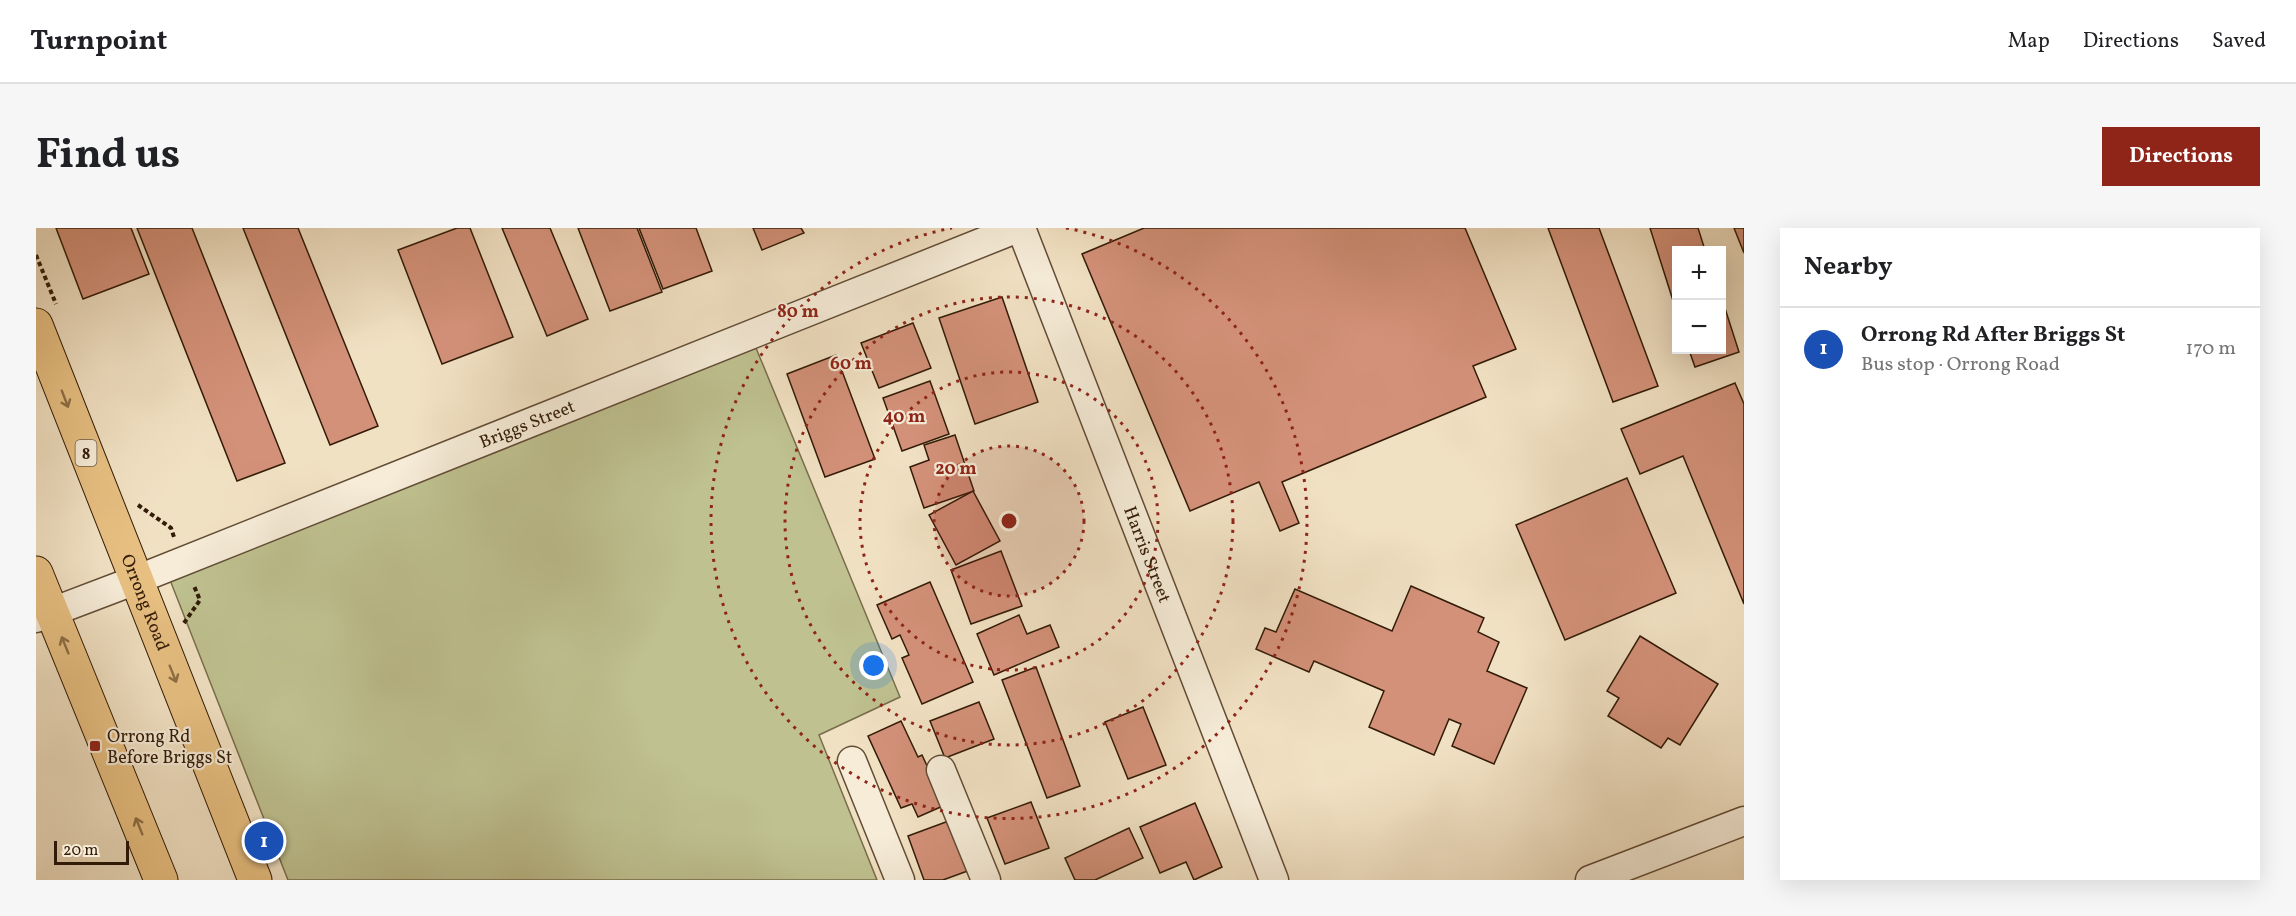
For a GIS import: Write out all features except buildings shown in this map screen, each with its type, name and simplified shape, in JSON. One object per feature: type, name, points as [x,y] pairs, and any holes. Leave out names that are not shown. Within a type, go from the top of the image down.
[{"type":"highway","name":"Orrong Road","points":[[36,325],[255,880]]},
{"type":"highway","points":[[36,573],[44,614],[161,880]]},
{"type":"street","name":"Briggs Street","points":[[44,614],[136,580],[1020,228]]},
{"type":"street","name":"Harris Street","points":[[1020,228],[1274,880]]},
{"type":"street","points":[[852,761],[900,880]]},
{"type":"street","points":[[941,770],[986,880]]},
{"type":"street","points":[[1590,880],[1744,820]]},
{"type":"green space","points":[[756,348],[900,697],[819,735],[877,880],[288,880],[170,580]]},
{"type":"place","name":"Orrong Rd Before Briggs St","points":[[95,746]]},
{"type":"place","name":"Orrong Rd After Briggs St","points":[[264,841]]}]
